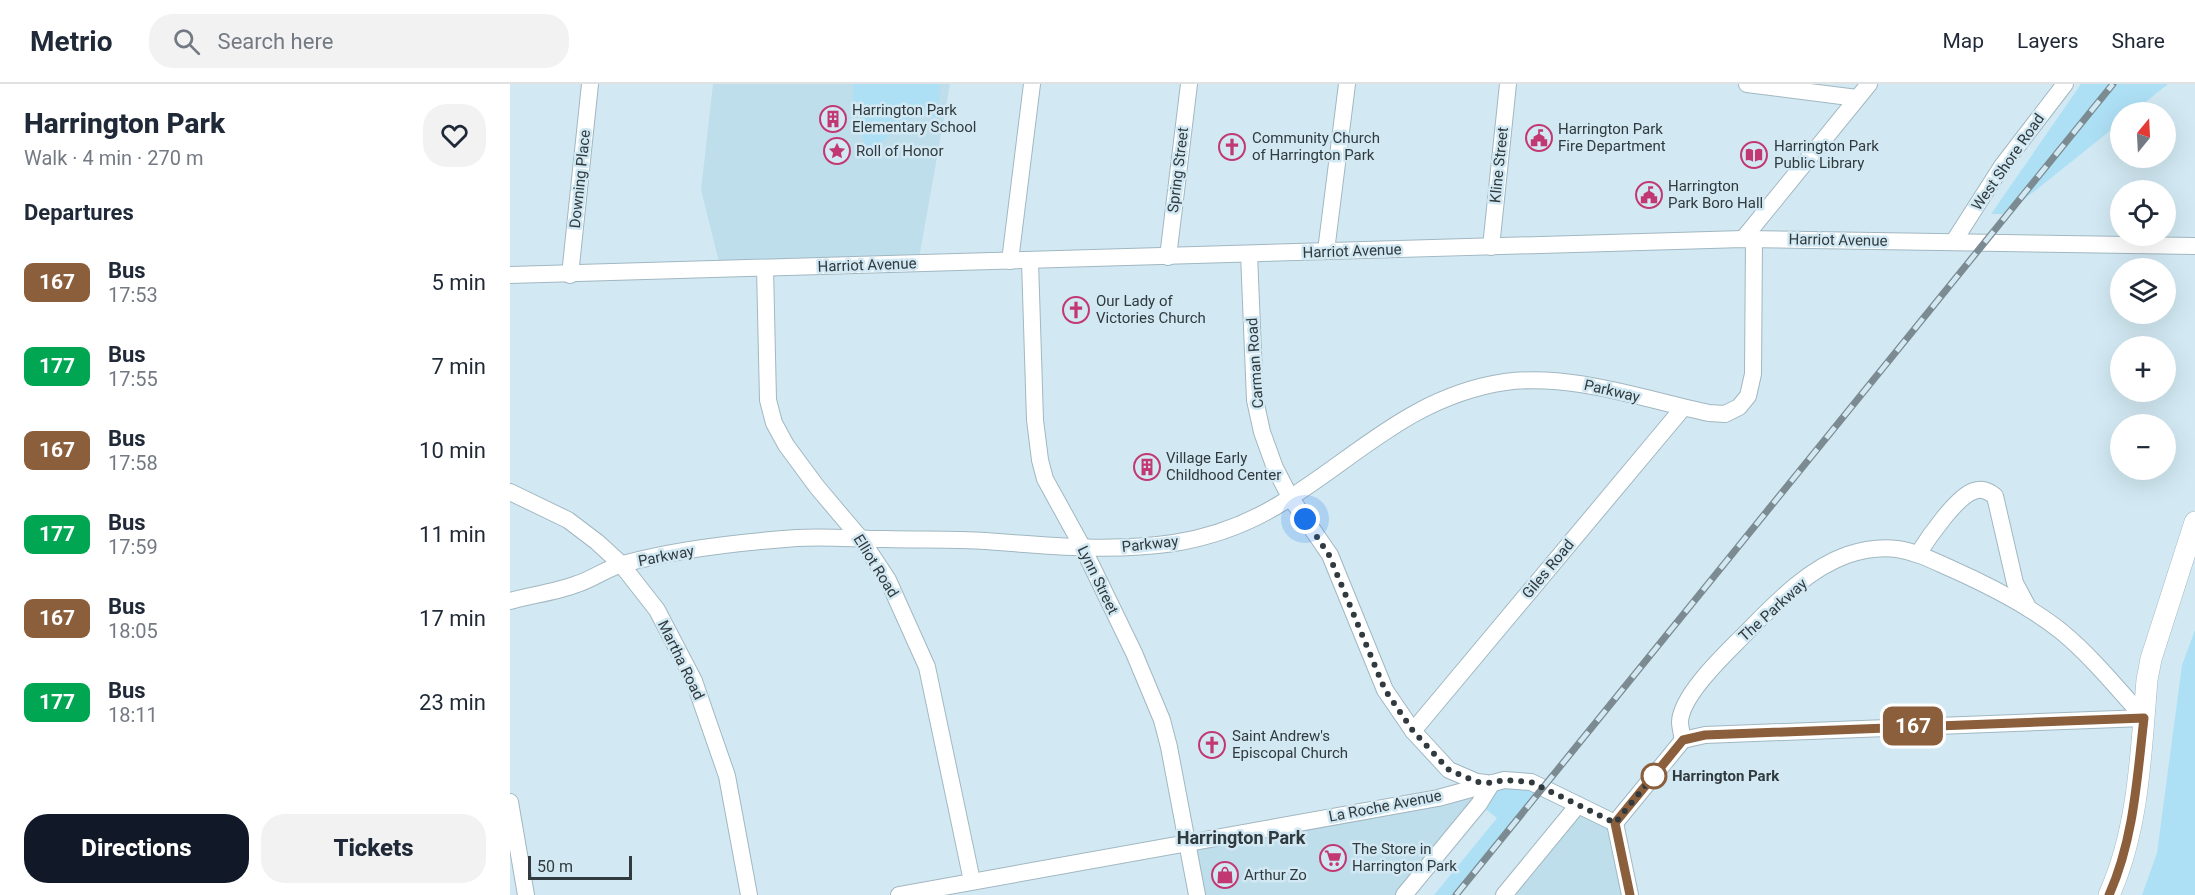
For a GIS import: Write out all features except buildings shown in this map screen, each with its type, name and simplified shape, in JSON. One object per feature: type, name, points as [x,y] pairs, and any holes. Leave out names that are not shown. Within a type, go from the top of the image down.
[{"type":"main road","points":[[2109,895],[2117,876],[2132,818],[2151,659],[2195,522]]},
{"type":"main road","points":[[2124,895],[2127,842]]},
{"type":"street","name":"Downing Place","points":[[570,275],[590,84]]},
{"type":"street","points":[[1010,261],[1032,84]]},
{"type":"street","name":"Spring Street","points":[[1168,257],[1189,84]]},
{"type":"street","points":[[1326,251],[1347,84]]},
{"type":"street","name":"Kline Street","points":[[1491,247],[1508,84]]},
{"type":"street","points":[[1747,84],[1857,98]]},
{"type":"street","points":[[1749,239],[1869,84]]},
{"type":"street","name":"West Shore Road","points":[[1954,241],[2002,166],[2065,84]]},
{"type":"street","name":"Harriot Avenue","points":[[510,276],[1749,239],[2195,246]]},
{"type":"street","name":"Parkway","points":[[510,601],[576,585],[621,564],[709,547],[800,538],[981,541],[1083,548],[1133,548],[1177,542],[1213,534],[1246,521],[1290,497],[1396,423],[1422,408],[1450,396],[1504,382],[1569,382],[1683,408],[1725,414],[1739,407],[1748,396],[1753,374],[1749,239]]},
{"type":"street","name":"Carman Road","points":[[1249,254],[1255,400],[1262,432],[1275,468],[1290,497],[1329,555],[1385,690],[1413,731],[1449,770],[1477,782],[1492,783]]},
{"type":"street","name":"Lynn Street","points":[[1030,261],[1035,420],[1045,479],[1083,548],[1134,653],[1162,720],[1170,747],[1197,895]]},
{"type":"street","name":"Elliot Road","points":[[765,268],[768,400],[774,423],[786,445],[817,487],[861,539],[888,580],[927,667],[972,881]]},
{"type":"street","name":"Giles Road","points":[[1413,731],[1683,408]]},
{"type":"street","name":"The Parkway","points":[[1918,554],[1932,533],[1964,496],[1974,491],[1986,490],[1995,496],[2015,584],[2029,609]]},
{"type":"street","name":"Martha Road","points":[[510,492],[568,520],[597,542],[621,564],[657,610],[694,681],[728,776],[749,895]]},
{"type":"street","name":"The Parkway","points":[[1683,740],[1680,721],[1686,703],[1715,664],[1789,591],[1827,564],[1847,555],[1871,549],[1895,549],[1918,554],[1983,583],[2029,609],[2063,632],[2144,718]]},
{"type":"street","points":[[1630,895],[1615,823],[1683,740],[1705,735],[2144,718]]},
{"type":"street","name":"La Roche Avenue","points":[[899,895],[1438,798],[1504,780],[1531,782],[1615,823]]},
{"type":"street","points":[[1404,895],[1479,804],[1492,783]]},
{"type":"street","points":[[510,802],[526,895]]},
{"type":"street","points":[[1504,895],[1578,805]]},
{"type":"shaded area","points":[[713,84],[950,84],[918,264],[721,270],[701,190]]},
{"type":"shaded area","points":[[853,84],[940,84],[938,118],[921,113],[914,114],[872,151],[867,147],[862,135],[862,102],[853,102]]},
{"type":"shaded area","points":[[2081,84],[2168,84],[2146,102],[2110,102],[2110,131],[2006,214],[1991,214]]},
{"type":"shaded area","points":[[2195,630],[2195,895],[2142,895],[2157,853],[2182,665]]},
{"type":"shaded area","points":[[1492,783],[1404,895],[1197,895],[1188,842]]},
{"type":"shaded area","points":[[1492,783],[1542,787],[1456,895],[1434,895],[1497,818],[1479,804]]},
{"type":"shaded area","points":[[1578,805],[1615,823],[1630,895],[1504,895]]},
{"type":"railway","points":[[1456,895],[2113,84]]},
{"type":"bus line","name":"167","points":[[1630,895],[1615,823],[1683,740],[1705,735],[2144,718],[2132,818],[2117,876],[2109,895]]},
{"type":"place","name":"Harrington Park Elementary School","points":[[833,119]]},
{"type":"place","name":"Harrington Park Fire Department","points":[[1539,138]]},
{"type":"place","name":"Community Church of Harrington Park","points":[[1232,147]]},
{"type":"place","name":"Roll of Honor","points":[[837,151]]},
{"type":"place","name":"Harrington Park Public Library","points":[[1754,155]]},
{"type":"place","name":"Harrington Park Boro Hall","points":[[1649,195]]},
{"type":"place","name":"Our Lady of Victories Church","points":[[1076,310]]},
{"type":"place","name":"Village Early Childhood Center","points":[[1147,467]]},
{"type":"place","name":"Saint Andrew's Episcopal Church","points":[[1212,745]]},
{"type":"place","name":"Harrington Park","points":[[1654,776]]},
{"type":"place","name":"The Store in Harrington Park","points":[[1333,858]]},
{"type":"place","name":"Arthur Zo","points":[[1225,875]]},
{"type":"district","name":"Harrington Park","points":[[1241,837]]},
{"type":"route","points":[[1305,519],[1329,555],[1385,690],[1413,731],[1449,770],[1477,782],[1492,783],[1504,780],[1531,782],[1615,823],[1659,769],[1654,776]]}]
